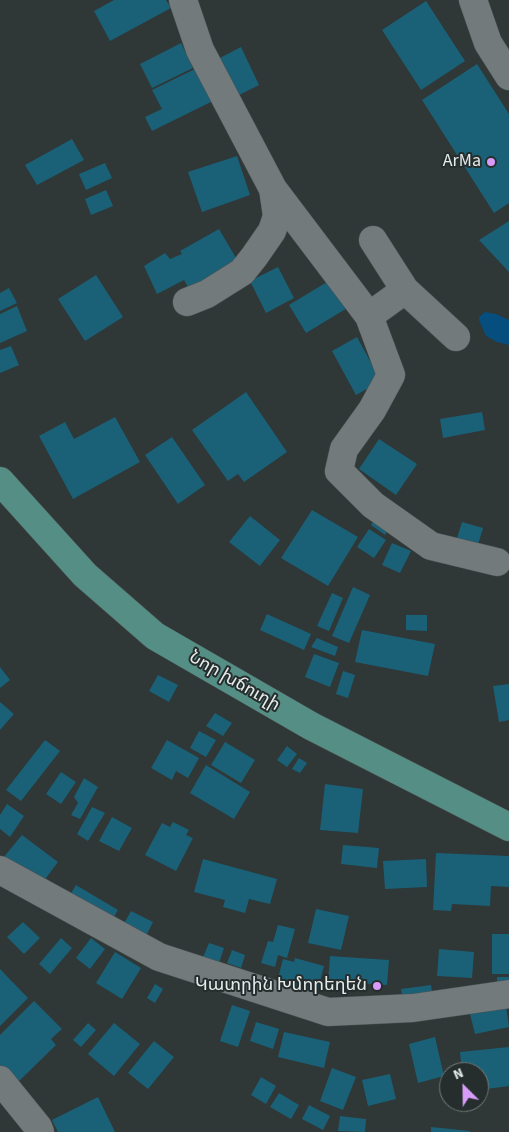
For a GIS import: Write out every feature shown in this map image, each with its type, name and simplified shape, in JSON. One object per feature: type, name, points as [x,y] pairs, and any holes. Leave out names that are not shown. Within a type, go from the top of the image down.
[{"type":"main road","name":"Նոր խճուղի","points":[[0,481],[85,575],[155,636],[311,726],[509,827]]},
{"type":"street","points":[[183,0],[200,50],[273,189],[369,316],[391,375],[372,410],[344,449],[339,471],[373,506],[431,546],[497,562]]},
{"type":"street","points":[[472,0],[488,43],[509,76]]},
{"type":"street","points":[[187,302],[207,294],[242,272],[254,257],[272,231],[277,216],[273,189]]},
{"type":"street","points":[[373,240],[405,290],[456,337]]},
{"type":"street","points":[[369,316],[405,290]]},
{"type":"street","points":[[0,870],[159,957],[328,1012],[413,1008],[509,994]]},
{"type":"street","points":[[0,1080],[40,1132]]},
{"type":"water","points":[[485,312],[496,314],[509,320],[509,345],[497,342],[486,336],[479,320],[479,317]]},
{"type":"building","points":[[114,0],[166,0],[171,8],[110,41],[94,11]]},
{"type":"building","points":[[426,1],[465,61],[421,90],[382,30]]},
{"type":"building","points":[[181,43],[193,68],[152,88],[140,64]]},
{"type":"building","points":[[241,47],[259,85],[237,96],[218,59]]},
{"type":"building","points":[[477,64],[509,114],[509,203],[494,213],[422,100]]},
{"type":"building","points":[[201,66],[217,99],[152,131],[145,117],[162,109],[152,90]]},
{"type":"building","points":[[72,139],[84,160],[37,185],[25,165]]},
{"type":"building","points":[[237,156],[250,195],[202,212],[188,172]]},
{"type":"building","points":[[105,163],[112,178],[86,190],[79,174]]},
{"type":"building","points":[[106,190],[113,206],[91,215],[85,199]]},
{"type":"building","points":[[509,221],[509,272],[479,240]]},
{"type":"building","points":[[219,229],[239,263],[190,290],[184,280],[157,294],[144,266],[165,253],[170,259],[182,254],[180,251]]},
{"type":"building","points":[[278,267],[294,298],[266,313],[250,281]]},
{"type":"building","points":[[96,275],[123,317],[85,341],[58,299]]},
{"type":"building","points":[[332,279],[349,307],[306,333],[289,305]]},
{"type":"building","points":[[9,288],[17,303],[0,311],[0,293]]},
{"type":"building","points":[[17,306],[27,331],[0,343],[0,314]]},
{"type":"building","points":[[357,337],[381,381],[356,395],[332,351]]},
{"type":"building","points":[[11,346],[19,365],[0,373],[0,350]]},
{"type":"building","points":[[246,392],[287,452],[244,482],[238,474],[228,481],[192,430]]},
{"type":"building","points":[[482,412],[485,430],[443,438],[440,419]]},
{"type":"building","points":[[115,417],[140,462],[73,499],[39,436],[65,422],[74,439]]},
{"type":"building","points":[[172,437],[205,485],[178,504],[145,455]]},
{"type":"building","points":[[379,439],[417,464],[396,495],[359,469]]},
{"type":"building","points":[[312,510],[358,537],[328,586],[281,558]]},
{"type":"building","points":[[250,516],[280,540],[260,566],[229,542]]},
{"type":"building","points":[[376,517],[390,527],[385,535],[371,525]]},
{"type":"building","points":[[462,522],[483,528],[477,548],[456,541]]},
{"type":"building","points":[[369,529],[386,540],[374,558],[357,547]]},
{"type":"building","points":[[392,543],[411,551],[400,573],[382,565]]},
{"type":"building","points":[[353,587],[370,595],[349,643],[332,636]]},
{"type":"building","points":[[332,593],[343,598],[329,631],[317,626]]},
{"type":"building","points":[[267,614],[311,634],[304,650],[260,630]]},
{"type":"building","points":[[406,615],[427,615],[427,631],[406,630]]},
{"type":"building","points":[[362,630],[435,644],[428,676],[355,662]]},
{"type":"building","points":[[317,638],[338,647],[335,656],[311,647]]},
{"type":"building","points":[[314,654],[339,663],[330,687],[305,677]]},
{"type":"building","points":[[0,667],[10,680],[0,688]]},
{"type":"building","points":[[343,671],[355,675],[348,698],[336,694]]},
{"type":"building","points":[[158,675],[178,685],[169,702],[149,691]]},
{"type":"building","points":[[509,684],[509,720],[499,722],[493,686]]},
{"type":"building","points":[[0,702],[14,714],[0,730]]},
{"type":"building","points":[[215,713],[232,723],[223,736],[206,726]]},
{"type":"building","points":[[199,731],[216,740],[206,757],[190,748]]},
{"type":"building","points":[[45,740],[60,751],[21,801],[6,790]]},
{"type":"building","points":[[167,740],[199,758],[188,778],[176,771],[172,780],[151,768]]},
{"type":"building","points":[[225,742],[255,760],[241,783],[211,765]]},
{"type":"building","points":[[287,746],[297,754],[287,767],[277,760]]},
{"type":"building","points":[[299,758],[307,763],[300,773],[292,769]]},
{"type":"building","points":[[206,765],[250,792],[234,819],[190,793]]},
{"type":"building","points":[[61,772],[76,782],[61,804],[46,794]]},
{"type":"building","points":[[84,778],[98,787],[80,819],[71,815],[78,803],[74,797]]},
{"type":"building","points":[[325,784],[363,789],[358,833],[320,830]]},
{"type":"building","points":[[7,804],[24,816],[10,837],[0,829],[0,815]]},
{"type":"building","points":[[92,807],[105,813],[88,841],[77,834]]},
{"type":"building","points":[[112,817],[132,828],[119,851],[99,841]]},
{"type":"building","points":[[173,822],[189,830],[186,835],[193,838],[176,871],[145,855],[162,823],[170,827]]},
{"type":"building","points":[[22,835],[58,862],[40,886],[3,858]]},
{"type":"building","points":[[343,845],[379,848],[377,868],[341,864]]},
{"type":"building","points":[[436,853],[509,856],[509,887],[491,886],[490,906],[452,904],[451,911],[433,910]]},
{"type":"building","points":[[203,859],[277,879],[270,904],[249,899],[245,913],[223,907],[225,900],[194,892]]},
{"type":"building","points":[[426,859],[427,887],[385,889],[383,861]]},
{"type":"building","points":[[76,885],[118,910],[109,925],[67,900]]},
{"type":"building","points":[[316,909],[349,916],[341,950],[308,943]]},
{"type":"building","points":[[131,911],[153,922],[144,940],[121,929]]},
{"type":"building","points":[[23,922],[40,938],[24,954],[7,937]]},
{"type":"building","points":[[278,925],[295,929],[287,958],[278,955],[275,967],[261,963],[268,941],[273,942]]},
{"type":"building","points":[[492,934],[509,934],[509,974],[492,974]]},
{"type":"building","points":[[61,938],[72,948],[50,974],[39,964]]},
{"type":"building","points":[[91,938],[105,949],[90,969],[76,958]]},
{"type":"building","points":[[209,943],[224,948],[219,963],[203,957]]},
{"type":"building","points":[[439,949],[474,952],[472,978],[437,976]]},
{"type":"building","points":[[232,950],[245,955],[241,968],[227,963]]},
{"type":"building","points":[[115,952],[141,968],[122,999],[96,983]]},
{"type":"building","points":[[330,956],[389,960],[387,985],[328,981]]},
{"type":"building","points":[[295,958],[324,966],[315,1001],[275,990],[283,959],[294,962]]},
{"type":"building","points":[[0,969],[28,998],[0,1026]]},
{"type":"building","points":[[497,977],[509,977],[509,986],[497,986]]},
{"type":"building","points":[[155,984],[163,989],[155,1003],[147,998]]},
{"type":"building","points":[[431,985],[433,999],[403,1003],[401,989]]},
{"type":"building","points":[[34,1001],[62,1029],[51,1039],[56,1045],[16,1084],[0,1068],[0,1035]]},
{"type":"building","points":[[232,1005],[250,1011],[238,1047],[220,1041]]},
{"type":"building","points":[[506,1006],[509,1027],[475,1034],[470,1014]]},
{"type":"building","points":[[256,1022],[279,1029],[273,1049],[250,1041]]},
{"type":"building","points":[[88,1023],[96,1030],[81,1047],[73,1040]]},
{"type":"building","points":[[114,1023],[140,1044],[114,1076],[88,1054]]},
{"type":"building","points":[[284,1032],[330,1042],[324,1068],[278,1057]]},
{"type":"building","points":[[435,1037],[441,1062],[439,1062],[439,1077],[418,1083],[409,1044]]},
{"type":"building","points":[[154,1041],[174,1057],[148,1089],[128,1073]]},
{"type":"building","points":[[509,1047],[509,1086],[489,1089],[489,1062],[461,1062],[460,1052]]},
{"type":"building","points":[[332,1068],[356,1077],[343,1110],[320,1101]]},
{"type":"building","points":[[390,1074],[396,1099],[368,1106],[362,1080]]},
{"type":"building","points":[[261,1077],[276,1086],[266,1104],[251,1095]]},
{"type":"building","points":[[279,1093],[299,1105],[291,1119],[270,1107]]},
{"type":"building","points":[[98,1097],[115,1132],[58,1132],[52,1120]]},
{"type":"building","points":[[309,1105],[330,1116],[323,1130],[302,1119]]},
{"type":"building","points":[[340,1116],[366,1119],[365,1132],[338,1131]]},
{"type":"building","points":[[431,1127],[470,1131],[470,1132],[431,1132]]},
{"type":"place","name":"ArMa","points":[[491,162]]},
{"type":"place","name":"Կատրին Խմորեղեն","points":[[377,986]]}]
